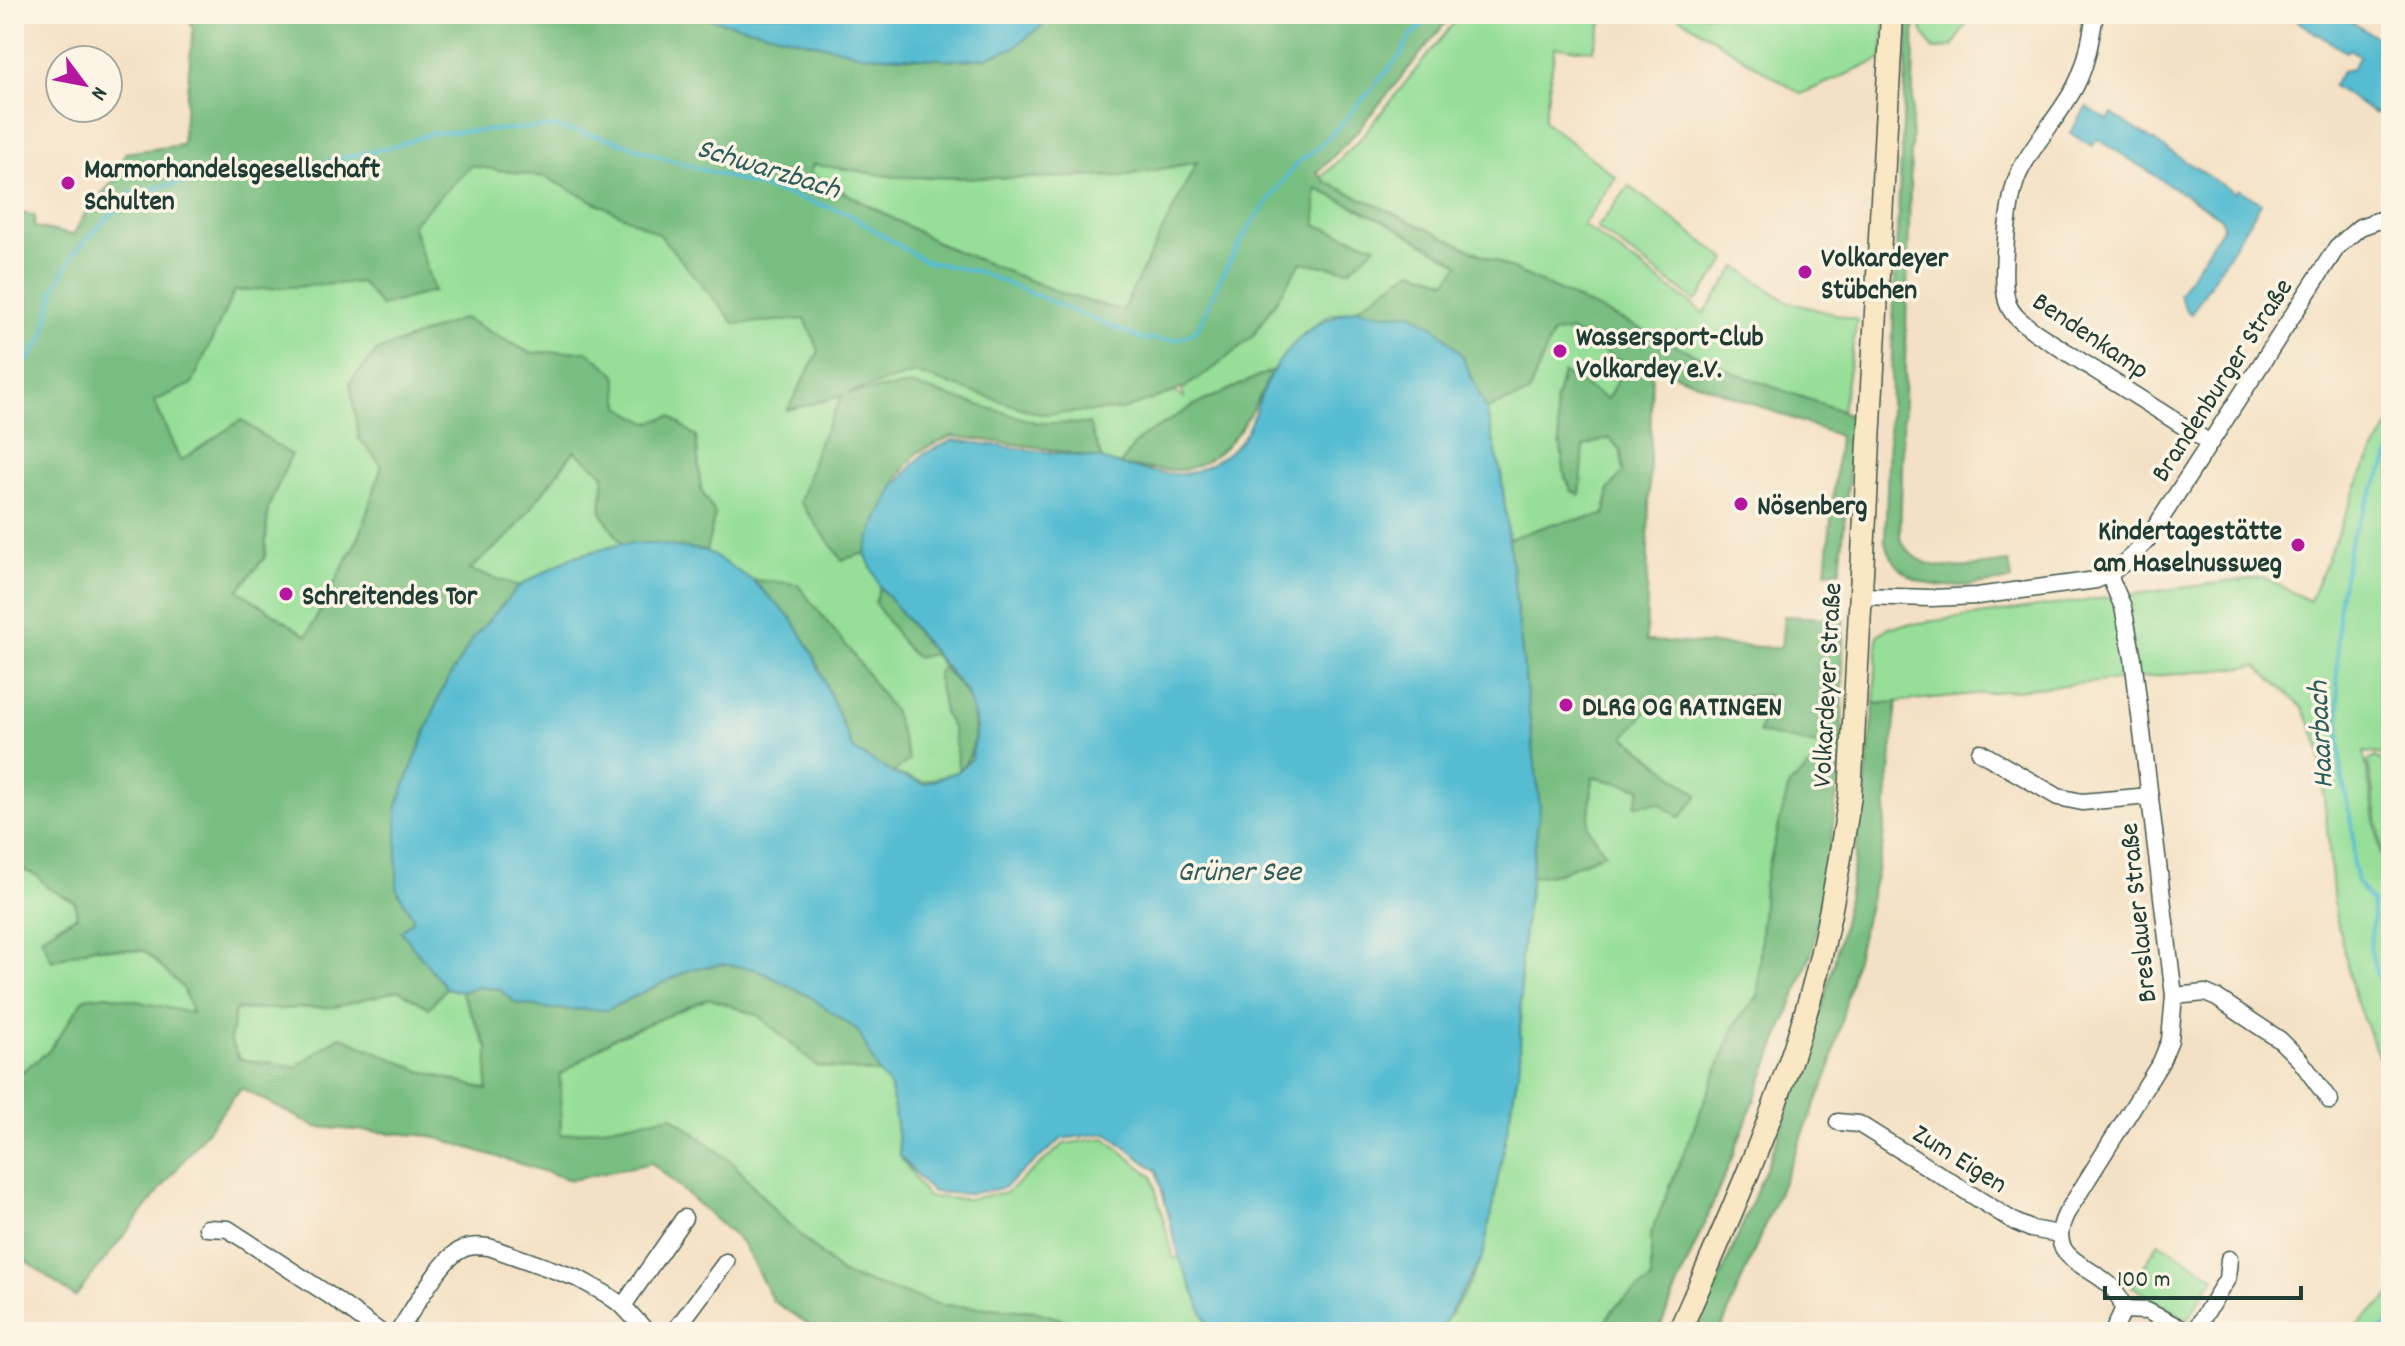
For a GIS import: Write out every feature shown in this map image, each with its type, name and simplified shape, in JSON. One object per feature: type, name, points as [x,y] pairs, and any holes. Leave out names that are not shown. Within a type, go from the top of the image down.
[{"type":"main road","name":"Volkardeyer Straße","points":[[1679,1332],[1775,1105],[1810,998],[1827,929],[1850,796],[1892,14]]},
{"type":"street","name":"Bendenkamp","points":[[2095,14],[2089,49],[2075,86],[2018,174],[2012,191],[2005,288],[2007,301],[2012,312],[2035,332],[2210,443]]},
{"type":"street","name":"Brandenburger Straße","points":[[1859,596],[1977,596],[2096,580],[2126,563],[2147,540],[2337,247],[2360,227],[2391,216]]},
{"type":"street","name":"Breslauer Straße","points":[[2059,1234],[2066,1214],[2161,1062],[2170,1040],[2174,996],[2133,658],[2123,607],[2109,575]]},
{"type":"street","points":[[1980,752],[2058,797],[2082,802],[2150,796]]},
{"type":"street","points":[[2174,996],[2205,993],[2280,1040],[2300,1060],[2330,1101]]},
{"type":"street","name":"Zum Eigen","points":[[1838,1122],[1859,1124],[2015,1222],[2031,1229],[2059,1234]]},
{"type":"street","points":[[623,1306],[684,1218]]},
{"type":"street","points":[[207,1228],[228,1229],[380,1332]]},
{"type":"street","points":[[2059,1234],[2061,1247],[2068,1257],[2118,1292],[2123,1310],[2113,1332]]},
{"type":"street","points":[[398,1332],[447,1260],[460,1249],[475,1246],[489,1247],[579,1279],[623,1306],[647,1332]]},
{"type":"street","points":[[2123,1310],[2147,1311],[2191,1332],[2227,1279],[2229,1259]]},
{"type":"street","points":[[674,1332],[688,1309],[704,1295],[726,1262]]},
{"type":"green space","points":[[187,14],[689,14],[865,55],[959,60],[986,58],[1012,48],[1057,14],[1453,14],[1354,135],[1317,173],[1326,182],[1739,375],[1842,411],[1854,419],[1840,570],[1826,572],[1839,436],[1652,366],[1646,641],[1781,648],[1784,616],[1843,619],[1842,750],[1759,733],[1767,694],[1649,708],[1625,737],[1698,795],[1680,818],[1659,803],[1635,805],[1641,788],[1593,777],[1588,827],[1605,853],[1559,873],[1531,877],[1540,807],[1509,539],[1552,524],[1605,515],[1609,489],[1623,473],[1621,451],[1610,438],[1584,446],[1580,495],[1572,491],[1565,477],[1555,403],[1563,373],[1607,399],[1626,365],[1571,331],[1553,333],[1528,394],[1486,409],[1461,354],[1412,313],[1387,314],[1356,309],[1412,270],[1447,281],[1460,264],[1384,221],[1316,188],[1316,225],[1376,246],[1349,270],[1301,262],[1253,336],[1182,389],[1122,410],[1040,414],[915,373],[849,393],[913,385],[1038,423],[1089,424],[1102,459],[952,436],[918,452],[898,477],[865,553],[842,560],[800,502],[817,447],[842,396],[787,410],[819,351],[805,319],[735,324],[659,234],[545,177],[471,166],[412,224],[434,291],[381,306],[361,282],[234,291],[192,384],[154,401],[180,461],[241,420],[291,455],[268,508],[265,557],[238,590],[307,636],[360,535],[382,466],[359,438],[350,382],[377,351],[464,318],[530,353],[587,351],[616,374],[620,407],[648,423],[671,416],[696,437],[701,490],[715,514],[706,551],[650,543],[622,544],[601,512],[604,474],[574,451],[511,534],[469,570],[519,586],[474,637],[442,690],[397,806],[397,890],[414,919],[401,931],[446,988],[429,1008],[399,990],[334,1007],[235,1010],[230,1040],[239,1059],[296,1067],[340,1036],[421,1071],[487,1090],[488,1048],[461,992],[476,987],[499,989],[516,1003],[551,1009],[607,1010],[692,969],[723,964],[756,969],[809,996],[858,1031],[879,1073],[817,1066],[759,1016],[709,998],[612,1039],[560,1075],[561,1135],[672,1116],[733,1163],[780,1216],[842,1274],[941,1305],[1034,1311],[1104,1332],[820,1332],[773,1301],[743,1244],[652,1163],[571,1180],[431,1136],[316,1127],[241,1088],[75,1297],[14,1252],[14,1070],[21,1072],[48,1052],[85,998],[107,995],[192,1013],[183,988],[145,951],[97,946],[52,961],[41,937],[77,916],[75,902],[48,888],[38,876],[14,866],[14,353],[23,338],[28,297],[14,292],[14,211],[35,216],[34,227],[73,235],[88,208],[121,173],[125,153],[182,145],[193,28]],"holes":[[[1197,162],[1122,311],[1063,294],[944,246],[810,174],[813,164],[896,177],[1015,178],[1122,176]]]},
{"type":"green space","points":[[1461,14],[1605,14],[1593,50],[1555,47],[1544,121],[1616,177],[1583,225],[1704,313],[1737,267],[1788,302],[1857,320],[1842,411],[1739,375],[1320,179],[1359,140]]},
{"type":"green space","points":[[1674,14],[1885,14],[1882,59],[1801,94]]},
{"type":"green space","points":[[1909,14],[1915,14],[1900,539],[1910,552],[1934,565],[1963,567],[2009,562],[2012,580],[1956,586],[1921,582],[1906,574],[1894,561],[1885,542]]},
{"type":"green space","points":[[1925,14],[1972,14],[1953,46],[1933,50],[1919,24]]},
{"type":"green space","points":[[1198,162],[1123,311],[1063,294],[944,246],[810,174],[813,164],[896,177],[1122,176]]},
{"type":"green space","points":[[510,165],[1109,355],[1184,398],[1182,389],[1253,336],[1301,262],[1349,270],[1375,246],[1316,225],[1315,188],[1384,221],[1461,265],[1447,281],[1412,270],[1356,309],[1330,315],[1304,333],[1273,370],[1195,405],[1139,439],[1119,466],[1101,459],[1037,447],[952,436],[918,451],[898,477],[865,553],[880,587],[965,694],[975,727],[971,760],[958,771],[924,782],[893,773],[853,749],[812,652],[752,580],[706,551],[715,514],[701,490],[696,437],[648,423],[620,407],[616,374],[587,351],[530,353],[464,318],[377,351],[359,438],[382,465],[360,535],[307,636],[238,590],[265,557],[268,508],[291,454],[180,461],[154,401],[192,384],[233,291],[361,282],[426,266],[412,224],[419,173],[471,166]]},
{"type":"green space","points":[[1629,186],[1727,260],[1696,301],[1597,228]]},
{"type":"green space","points":[[1571,331],[1626,365],[1607,399],[1555,403],[1565,477],[1572,491],[1580,494],[1583,446],[1610,438],[1621,451],[1623,473],[1609,489],[1605,515],[1552,524],[1509,539],[1501,473],[1486,409],[1528,394],[1553,333]]},
{"type":"green space","points":[[1273,370],[1240,429],[1218,453],[1204,462],[1180,470],[1119,466],[1139,439],[1195,405]]},
{"type":"green space","points":[[2391,422],[2391,573],[2385,606],[2391,610],[2391,761],[2380,754],[2364,752],[2391,918],[2391,1089],[2355,998],[2335,913],[2319,744],[2303,708],[2257,666],[1874,704],[1878,635],[1889,627],[2263,577],[2310,601],[2364,469]]},
{"type":"green space","points":[[575,450],[604,474],[601,512],[622,544],[572,557],[519,586],[469,570],[511,534]]},
{"type":"green space","points":[[752,580],[797,584],[853,654],[894,712],[909,760],[893,773],[853,749],[812,652],[792,619]]},
{"type":"green space","points":[[880,587],[934,654],[917,658],[906,648],[875,603]]},
{"type":"green space","points":[[942,667],[964,692],[974,722],[970,753],[959,771],[953,730],[944,712],[937,674]]},
{"type":"green space","points":[[1767,693],[1759,733],[1842,750],[1840,765],[1820,758],[1764,884],[1758,996],[1737,1021],[1651,1234],[1651,1281],[1614,1308],[1602,1332],[1439,1332],[1483,1256],[1520,1062],[1521,954],[1531,877],[1559,873],[1588,827],[1593,777],[1641,788],[1635,804],[1660,764],[1624,736],[1648,708]]},
{"type":"green space","points":[[1897,702],[1882,850],[1829,1072],[1720,1332],[1697,1332],[1779,1135],[1814,1035],[1841,932],[1852,875],[1874,704]]},
{"type":"green space","points":[[2376,757],[2391,766],[2391,903],[2368,762]]},
{"type":"green space","points":[[1820,758],[1840,765],[1830,848],[1812,952],[1727,1170],[1658,1332],[1602,1332],[1614,1308],[1651,1281],[1651,1234],[1737,1021],[1758,996],[1764,884],[1789,785]]},
{"type":"green space","points":[[14,866],[38,876],[48,888],[75,902],[77,916],[56,926],[98,948],[145,951],[184,989],[193,1014],[108,995],[85,998],[48,1052],[21,1072],[14,1070]]},
{"type":"green space","points":[[446,988],[461,992],[488,1049],[488,1090],[421,1071],[296,1067],[240,1059],[230,1040],[235,1010],[334,1007],[399,990],[429,1008]]},
{"type":"green space","points":[[709,998],[759,1016],[817,1066],[879,1073],[891,1088],[900,1156],[927,1197],[967,1199],[1006,1193],[1064,1144],[1105,1138],[1152,1176],[1174,1259],[1179,1257],[1211,1332],[1104,1332],[1034,1311],[941,1305],[842,1274],[780,1216],[733,1163],[561,1136],[560,1075],[612,1039]]},
{"type":"green space","points":[[2159,1242],[2214,1277],[2187,1320],[2132,1286]]},
{"type":"green space","points":[[2391,1295],[2391,1332],[2349,1332]]},
{"type":"water","points":[[689,14],[1057,14],[1013,48],[986,58],[959,60],[865,55]]},
{"type":"water","points":[[2286,14],[2339,14],[2379,39],[2391,39],[2391,91],[2383,108],[2375,114],[2333,86],[2342,71],[2351,69],[2360,56],[2349,49],[2346,52]]},
{"type":"water","points":[[2087,107],[2108,120],[2112,114],[2235,193],[2238,189],[2261,203],[2191,314],[2179,294],[2223,226],[2221,218],[2098,139],[2092,146],[2070,133]]},
{"type":"water","name":"Grüner See","points":[[1356,309],[1387,314],[1412,313],[1440,331],[1461,354],[1486,409],[1501,473],[1540,807],[1521,954],[1520,1062],[1483,1256],[1439,1332],[1211,1332],[1179,1257],[1157,1171],[1107,1133],[1062,1139],[1003,1188],[968,1194],[931,1192],[900,1156],[891,1088],[879,1073],[858,1031],[809,996],[756,969],[723,964],[692,969],[607,1010],[551,1009],[516,1003],[499,989],[476,987],[461,992],[446,988],[401,931],[414,919],[397,890],[397,806],[442,690],[474,637],[519,586],[572,557],[622,544],[650,543],[706,551],[752,580],[792,619],[812,652],[853,749],[893,773],[924,784],[959,771],[971,759],[977,727],[967,693],[880,587],[865,553],[874,527],[896,484],[923,454],[953,440],[1102,459],[1157,472],[1179,474],[1195,471],[1220,458],[1241,439],[1270,376],[1290,348],[1320,324]]},
{"type":"waterway","name":"Schwarzbach","points":[[14,372],[27,361],[44,337],[55,288],[75,252],[132,193],[168,185],[282,172],[399,145],[432,133],[555,127],[611,139],[845,212],[924,261],[979,272],[1142,339],[1176,340],[1199,327],[1221,277],[1249,227],[1297,163],[1319,147],[1344,121],[1399,57],[1411,36],[1434,14]]},
{"type":"waterway","name":"Haarbach","points":[[2391,453],[2351,538],[2338,610],[2337,673],[2341,771],[2354,838],[2353,862],[2357,882],[2372,902],[2370,949],[2391,1017]]},
{"type":"waterway","name":"Haarbach","points":[[2377,1332],[2391,1322]]},
{"type":"place","name":"Marmorhandelsgesellschaft Schulten","points":[[68,183]]},
{"type":"place","name":"Volkardeyer Stübchen","points":[[1805,272]]},
{"type":"place","name":"Wassersport-Club Volkardey e.V.","points":[[1560,351]]},
{"type":"place","name":"Nösenberg","points":[[1741,504]]},
{"type":"place","name":"Kindertagestätte am Haselnussweg","points":[[2298,545]]},
{"type":"place","name":"Schreitendes Tor","points":[[286,594]]},
{"type":"place","name":"DLRG OG RATINGEN","points":[[1566,705]]}]
